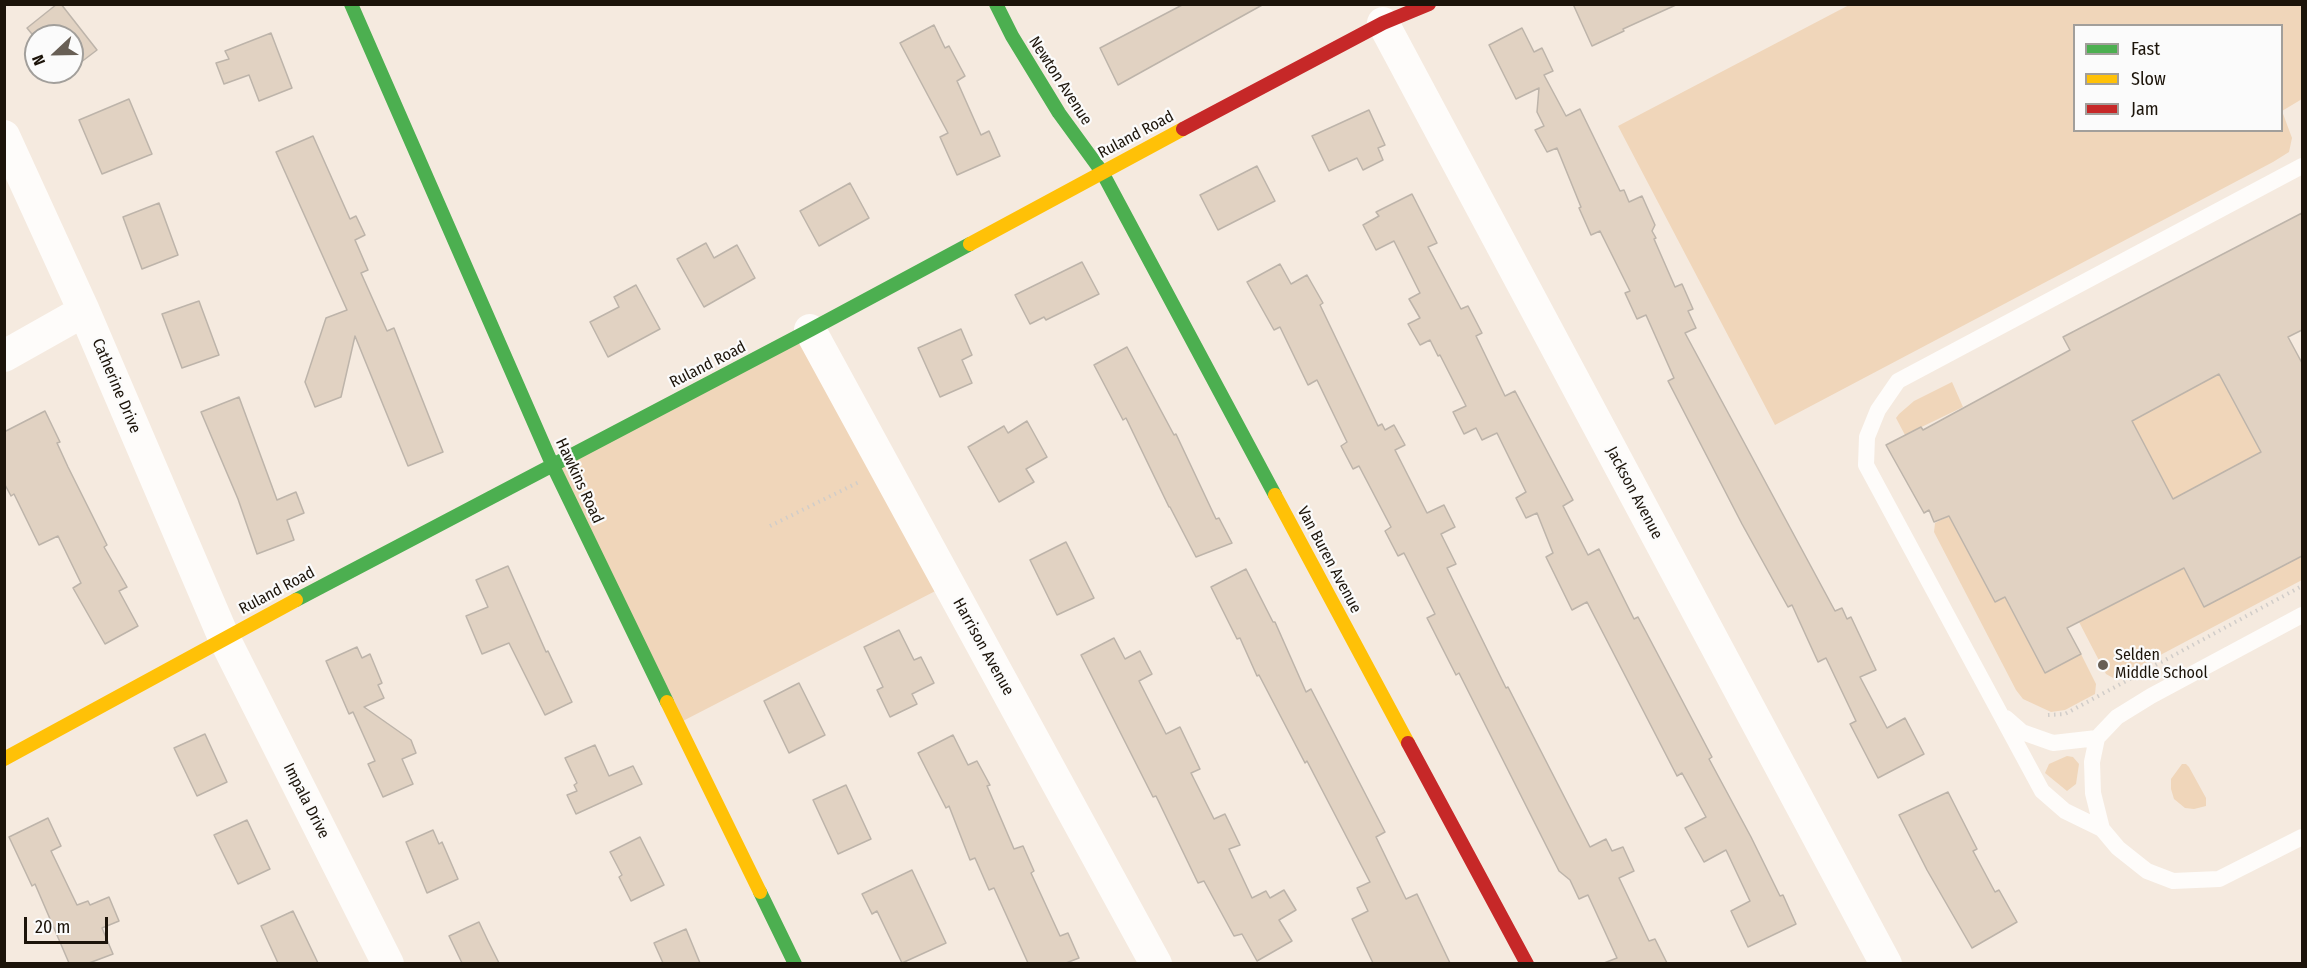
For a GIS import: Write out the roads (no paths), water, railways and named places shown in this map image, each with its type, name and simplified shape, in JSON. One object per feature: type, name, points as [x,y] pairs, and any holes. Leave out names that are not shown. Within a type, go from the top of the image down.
[{"type":"street","name":"Hawkins Road","points":[[351,4],[552,464],[795,963]]},
{"type":"street","name":"Newton Avenue","points":[[996,4],[1012,36],[1059,113],[1102,172]]},
{"type":"street","name":"Ruland Road","points":[[4,759],[224,638],[810,330],[1383,23],[1429,4]]},
{"type":"street","name":"Jackson Avenue","points":[[1383,23],[1886,963]]},
{"type":"street","name":"Catherine Drive","points":[[4,136],[84,311],[224,638]]},
{"type":"street","name":"Van Buren Avenue","points":[[1102,172],[1527,963]]},
{"type":"street","points":[[4,356],[84,311]]},
{"type":"street","name":"Harrison Avenue","points":[[810,330],[1156,963]]},
{"type":"street","name":"Impala Drive","points":[[224,638],[388,963]]},
{"type":"lane","points":[[2302,166],[1898,381],[1878,410],[1867,437],[1866,465],[2042,791],[2065,811],[2102,829],[2118,848],[2147,871],[2173,880],[2219,879],[2302,837]]},
{"type":"lane","points":[[2102,829],[2093,793],[2092,762],[2097,738],[2118,717],[2151,696],[2302,615]]},
{"type":"lane","points":[[1998,712],[2022,732],[2053,743],[2097,738]]},
{"type":"place","name":"Selden Middle School","points":[[2103,665]]}]
